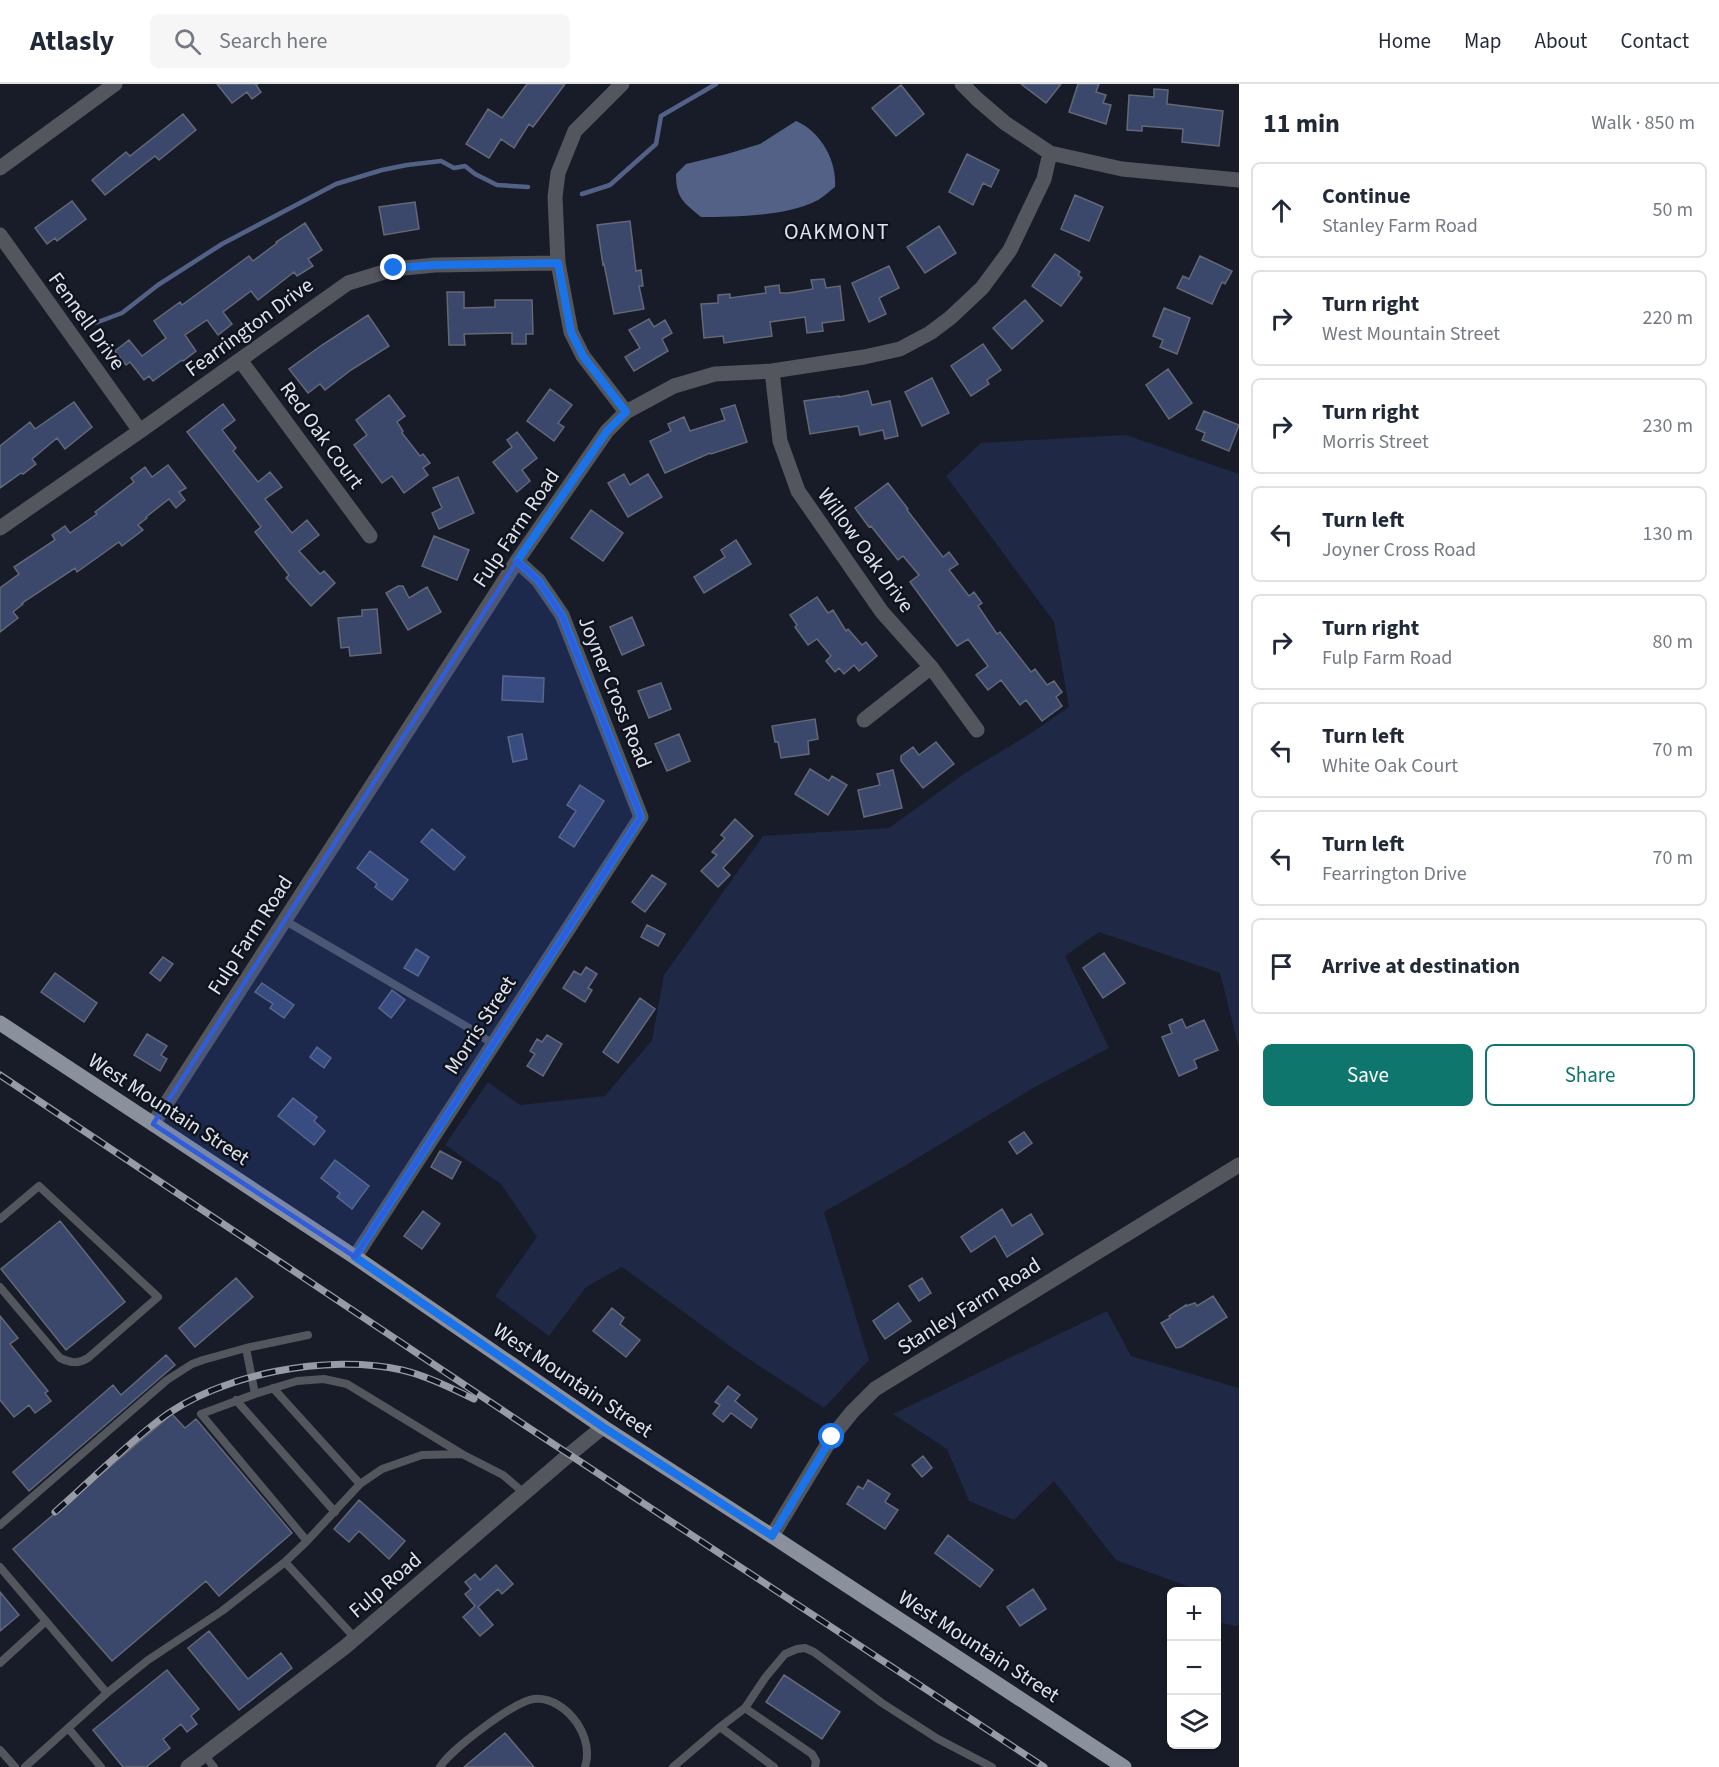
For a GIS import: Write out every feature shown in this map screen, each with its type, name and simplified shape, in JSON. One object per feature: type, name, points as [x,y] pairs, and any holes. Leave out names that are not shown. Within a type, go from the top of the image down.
[{"type":"main road","name":"West Mountain Street","points":[[2,1028],[355,1257],[603,1427],[1124,1767]]},
{"type":"street","points":[[0,168],[115,84]]},
{"type":"street","points":[[622,84],[575,131],[558,172],[555,197],[558,263],[571,332],[583,356],[626,412]]},
{"type":"street","points":[[962,84],[1005,123],[1050,153],[1122,169],[1239,180]]},
{"type":"street","name":"Fulp Farm Road","points":[[153,1124],[517,561],[607,431],[626,412],[674,386],[715,374],[772,371],[864,357],[900,349],[930,333],[982,288],[1010,250],[1044,179],[1050,153]]},
{"type":"street","name":"Fennell Drive","points":[[0,235],[140,431]]},
{"type":"street","name":"Fearrington Drive","points":[[0,528],[348,283],[394,268],[558,263]]},
{"type":"street","name":"Red Oak Court","points":[[240,360],[370,536]]},
{"type":"street","name":"Willow Oak Drive","points":[[772,371],[780,441],[798,491],[882,612],[931,667],[977,730]]},
{"type":"street","name":"Joyner Cross Road","points":[[517,561],[538,580],[562,615],[641,817]]},
{"type":"street","points":[[864,720],[931,667]]},
{"type":"street","name":"Morris Street","points":[[355,1257],[641,817]]},
{"type":"street","name":"Stanley Farm Road","points":[[772,1536],[832,1437],[874,1389],[1239,1165]]},
{"type":"street","name":"Fulp Road","points":[[188,1767],[355,1638],[603,1427]]},
{"type":"lane","points":[[284,920],[493,1044]]},
{"type":"lane","points":[[0,1219],[39,1186],[158,1297],[80,1363],[68,1362],[60,1358],[0,1287]]},
{"type":"lane","points":[[0,1525],[167,1380],[192,1364],[246,1348],[308,1335]]},
{"type":"lane","points":[[246,1348],[255,1394]]},
{"type":"lane","points":[[307,1541],[201,1414],[236,1400],[297,1381],[324,1379],[346,1384],[462,1454],[504,1475],[524,1493]]},
{"type":"lane","points":[[273,1388],[360,1484]]},
{"type":"lane","points":[[236,1400],[335,1512]]},
{"type":"lane","points":[[25,1767],[107,1693],[148,1660],[222,1611],[285,1562],[360,1484],[382,1469],[422,1455],[462,1454]]},
{"type":"lane","points":[[285,1562],[355,1638]]},
{"type":"lane","points":[[0,1567],[107,1693]]},
{"type":"lane","points":[[0,1663],[46,1621]]},
{"type":"lane","points":[[673,1767],[745,1708],[780,1659],[791,1651],[805,1648],[814,1652],[882,1703],[938,1739],[992,1767]]},
{"type":"lane","points":[[440,1767],[451,1754],[520,1704],[533,1699],[546,1699],[559,1705],[573,1718],[582,1731],[588,1745],[585,1767]]},
{"type":"lane","points":[[745,1708],[812,1754],[816,1761],[815,1767]]},
{"type":"lane","points":[[720,1727],[774,1767]]},
{"type":"lane","points":[[68,1728],[101,1767]]},
{"type":"lane","points":[[0,1750],[15,1767]]},
{"type":"lane","points":[[204,1755],[214,1767]]},
{"type":"highlighted area","points":[[517,561],[538,580],[562,615],[641,817],[355,1257],[153,1124]]},
{"type":"shaded area","points":[[796,121],[819,139],[830,157],[835,187],[821,198],[804,206],[776,213],[701,217],[682,199],[677,189],[676,174],[686,164],[760,144]]},
{"type":"shaded area","points":[[1126,435],[1239,474],[1239,1049],[1220,973],[1099,932],[1065,956],[1109,1048],[1035,1087],[824,1212],[869,1360],[824,1408],[741,1354],[622,1267],[586,1287],[549,1336],[495,1296],[537,1237],[501,1184],[445,1145],[488,1082],[520,1105],[605,1096],[652,1040],[664,975],[763,836],[889,828],[965,773],[1069,707],[1054,622],[946,476],[981,443]]},
{"type":"shaded area","points":[[1107,1311],[1131,1356],[1239,1388],[1239,1625],[1221,1623],[1221,1587],[1189,1587],[1116,1560],[1054,1481],[1014,1520],[969,1501],[947,1449],[893,1414]]},
{"type":"building","points":[[217,84],[258,84],[256,85],[261,92],[252,99],[247,92],[232,103]]},
{"type":"building","points":[[527,84],[565,84],[533,127],[529,124],[514,148],[501,139],[489,158],[466,144],[488,109],[502,118]]},
{"type":"building","points":[[1021,84],[1061,84],[1046,103]]},
{"type":"building","points":[[1078,84],[1099,84],[1096,92],[1106,95],[1103,103],[1111,105],[1106,124],[1069,112]]},
{"type":"building","points":[[901,85],[924,114],[896,136],[872,108]]},
{"type":"building","points":[[1154,89],[1168,90],[1167,104],[1223,111],[1219,146],[1182,142],[1183,129],[1142,126],[1142,131],[1127,130],[1129,95],[1154,97]]},
{"type":"building","points":[[183,114],[196,130],[159,160],[155,156],[105,195],[92,180],[126,152],[130,156]]},
{"type":"building","points":[[967,154],[999,170],[991,187],[983,183],[973,205],[949,192]]},
{"type":"building","points":[[1075,195],[1103,207],[1089,241],[1061,229]]},
{"type":"building","points":[[72,201],[86,219],[57,241],[55,238],[47,244],[35,228]]},
{"type":"building","points":[[415,202],[419,229],[384,235],[379,207]]},
{"type":"building","points":[[630,221],[636,271],[641,270],[643,286],[639,286],[644,309],[614,314],[597,225]]},
{"type":"building","points":[[305,223],[322,250],[308,259],[313,266],[297,276],[294,272],[258,300],[251,291],[223,312],[232,324],[218,335],[207,320],[185,335],[196,351],[183,361],[153,381],[149,376],[144,380],[130,362],[126,365],[115,351],[129,340],[142,356],[166,338],[154,321],[180,302],[182,305],[249,256],[253,261]]},
{"type":"building","points":[[939,226],[956,253],[925,273],[907,247]]},
{"type":"building","points":[[1055,254],[1080,272],[1078,275],[1082,278],[1061,306],[1032,286]]},
{"type":"building","points":[[1200,256],[1232,271],[1225,284],[1222,282],[1212,304],[1177,288],[1183,276],[1189,279]]},
{"type":"building","points":[[889,266],[899,288],[879,298],[886,314],[869,322],[852,283]]},
{"type":"building","points":[[824,279],[826,288],[840,286],[844,320],[822,323],[823,331],[807,333],[805,317],[770,322],[772,336],[724,343],[723,336],[704,338],[701,304],[718,303],[718,295],[730,294],[730,298],[766,293],[765,287],[779,285],[780,293],[788,293],[813,289],[811,280]]},
{"type":"building","points":[[447,292],[464,292],[464,308],[495,307],[495,300],[532,300],[533,334],[526,334],[526,344],[512,344],[512,333],[464,334],[465,345],[449,345]]},
{"type":"building","points":[[1025,300],[1043,321],[1012,349],[993,328]]},
{"type":"building","points":[[1164,308],[1190,318],[1177,354],[1160,347],[1163,340],[1153,336]]},
{"type":"building","points":[[368,315],[389,346],[325,390],[320,384],[308,393],[289,369]]},
{"type":"building","points":[[649,319],[654,327],[665,320],[672,333],[662,339],[668,351],[634,371],[625,357],[640,348],[629,330]]},
{"type":"building","points":[[983,344],[1001,370],[987,380],[989,384],[971,396],[951,366]]},
{"type":"building","points":[[1168,369],[1192,403],[1169,419],[1146,385]]},
{"type":"building","points":[[932,378],[949,413],[922,426],[905,392]]},
{"type":"building","points":[[550,389],[572,405],[558,423],[564,427],[554,441],[527,421]]},
{"type":"building","points":[[868,391],[872,405],[890,401],[898,436],[885,439],[883,430],[860,435],[858,426],[810,434],[804,401]]},
{"type":"building","points":[[389,395],[405,416],[397,422],[402,433],[420,456],[423,454],[430,463],[423,468],[428,475],[404,493],[392,476],[382,483],[354,445],[367,435],[356,420]]},
{"type":"building","points":[[74,402],[92,427],[65,449],[57,438],[32,459],[36,464],[0,488],[0,446],[30,422],[35,429]]},
{"type":"building","points":[[223,404],[235,420],[222,430],[236,448],[233,451],[258,482],[270,472],[282,487],[265,499],[292,533],[307,520],[319,535],[299,551],[320,574],[324,571],[335,583],[311,606],[286,578],[289,575],[255,532],[261,527],[187,432]]},
{"type":"building","points":[[735,405],[747,442],[710,453],[665,473],[650,441],[671,431],[668,424],[684,417],[690,431],[725,420],[721,409]]},
{"type":"building","points":[[1204,411],[1239,425],[1229,451],[1202,440],[1205,433],[1196,429]]},
{"type":"building","points":[[517,432],[537,458],[522,470],[530,481],[517,492],[493,462],[512,447],[507,440]]},
{"type":"building","points":[[168,465],[186,488],[179,492],[185,500],[176,508],[169,499],[138,525],[143,530],[122,546],[119,542],[77,572],[75,568],[22,603],[13,612],[18,618],[0,632],[0,588],[19,574],[14,567],[55,540],[52,535],[65,526],[70,533],[97,514],[95,512],[134,482],[131,478],[145,467],[152,477]]},
{"type":"building","points":[[624,474],[630,485],[648,474],[662,497],[628,517],[608,483]]},
{"type":"building","points":[[458,477],[474,513],[439,529],[432,513],[442,508],[433,488]]},
{"type":"building","points":[[888,483],[943,557],[949,552],[958,564],[949,570],[969,596],[974,592],[982,603],[978,606],[997,634],[1000,632],[1031,672],[1035,669],[1047,685],[1054,681],[1062,692],[1056,697],[1062,706],[1042,721],[1026,700],[1020,705],[1001,680],[988,690],[976,675],[988,666],[968,639],[957,646],[910,582],[919,575],[903,556],[898,560],[855,508]]},
{"type":"building","points":[[591,510],[623,533],[603,561],[571,538]]},
{"type":"building","points":[[434,536],[469,550],[457,580],[422,566]]},
{"type":"building","points":[[736,540],[751,564],[704,593],[694,577],[725,557],[721,550]]},
{"type":"building","points":[[398,586],[403,586],[409,598],[427,587],[441,612],[408,630],[386,593]]},
{"type":"building","points":[[817,597],[828,613],[833,610],[846,631],[848,629],[862,645],[866,642],[877,656],[859,671],[854,665],[844,674],[839,668],[835,672],[826,661],[831,656],[817,639],[808,645],[795,627],[797,625],[790,615]]},
{"type":"building","points":[[377,609],[381,653],[350,656],[349,647],[341,648],[338,618],[362,616],[362,610]]},
{"type":"building","points":[[632,617],[644,645],[622,655],[610,627]]},
{"type":"building","points":[[503,676],[544,678],[543,702],[502,700]]},
{"type":"building","points":[[661,683],[671,709],[649,718],[638,691]]},
{"type":"building","points":[[815,719],[818,739],[808,741],[809,754],[781,758],[772,726]]},
{"type":"building","points":[[522,734],[527,759],[513,762],[508,737]]},
{"type":"building","points":[[679,734],[690,761],[667,771],[655,744]]},
{"type":"building","points":[[936,742],[954,764],[923,788],[901,761],[901,756],[913,747],[919,755]]},
{"type":"building","points":[[810,769],[829,781],[832,776],[847,785],[828,815],[795,794]]},
{"type":"building","points":[[893,770],[902,808],[864,817],[858,790],[880,785],[877,774]]},
{"type":"building","points":[[580,785],[604,801],[574,847],[559,837],[576,811],[567,805]]},
{"type":"building","points":[[735,819],[753,836],[723,868],[730,875],[718,887],[701,871],[717,855],[712,852],[725,838],[721,835]]},
{"type":"building","points":[[432,829],[465,857],[454,870],[421,842]]},
{"type":"building","points":[[370,851],[408,880],[392,900],[375,887],[377,884],[357,868]]},
{"type":"building","points":[[652,875],[666,884],[645,912],[632,902]]},
{"type":"building","points":[[647,925],[665,934],[658,946],[641,937]]},
{"type":"building","points":[[416,949],[429,957],[418,976],[404,968]]},
{"type":"building","points":[[1104,953],[1125,983],[1103,998],[1083,968]]},
{"type":"building","points":[[163,957],[173,964],[160,981],[150,973]]},
{"type":"building","points":[[586,967],[597,974],[588,988],[592,990],[585,1002],[563,988],[574,971],[581,975]]},
{"type":"building","points":[[55,973],[97,1003],[84,1022],[41,992]]},
{"type":"building","points":[[262,983],[294,1005],[284,1018],[270,1008],[273,1004],[255,992]]},
{"type":"building","points":[[392,990],[405,1000],[391,1018],[379,1008]]},
{"type":"building","points":[[640,998],[655,1009],[618,1063],[603,1052]]},
{"type":"building","points":[[1182,1019],[1186,1028],[1204,1020],[1218,1050],[1194,1060],[1197,1068],[1179,1076],[1162,1037],[1172,1033],[1169,1025]]},
{"type":"building","points":[[147,1034],[167,1046],[161,1055],[167,1059],[160,1071],[134,1055]]},
{"type":"building","points":[[547,1035],[562,1044],[543,1076],[527,1066],[535,1054],[530,1051],[537,1039],[542,1042]]},
{"type":"building","points":[[317,1047],[331,1058],[324,1068],[310,1057]]},
{"type":"building","points":[[293,1098],[317,1117],[314,1121],[325,1131],[314,1145],[278,1116]]},
{"type":"building","points":[[1024,1132],[1032,1143],[1017,1154],[1009,1142]]},
{"type":"building","points":[[440,1151],[461,1162],[452,1179],[431,1167]]},
{"type":"building","points":[[335,1160],[369,1186],[352,1209],[337,1197],[340,1193],[321,1178]]},
{"type":"building","points":[[1002,1209],[1012,1226],[1031,1214],[1043,1234],[1007,1257],[995,1236],[971,1252],[961,1237]]},
{"type":"building","points":[[423,1211],[440,1224],[422,1249],[404,1236]]},
{"type":"building","points":[[60,1221],[125,1302],[66,1350],[1,1269]]},
{"type":"building","points":[[236,1278],[253,1297],[195,1347],[179,1328]]},
{"type":"building","points":[[922,1278],[931,1293],[919,1301],[909,1286]]},
{"type":"building","points":[[1213,1296],[1227,1317],[1176,1348],[1161,1323],[1186,1305],[1195,1303],[1197,1306]]},
{"type":"building","points":[[898,1303],[911,1321],[885,1339],[873,1321]]},
{"type":"building","points":[[612,1308],[624,1318],[620,1324],[640,1340],[626,1357],[593,1331]]},
{"type":"building","points":[[0,1316],[18,1338],[10,1344],[48,1391],[45,1393],[51,1401],[35,1413],[29,1405],[14,1417],[0,1400]]},
{"type":"building","points":[[166,1355],[175,1365],[29,1491],[13,1472],[113,1385],[121,1395]]},
{"type":"building","points":[[728,1386],[740,1395],[735,1401],[757,1419],[751,1428],[731,1413],[723,1422],[713,1414],[720,1405],[715,1402]]},
{"type":"building","points":[[172,1414],[185,1428],[196,1419],[292,1533],[219,1596],[206,1581],[112,1661],[13,1549]]},
{"type":"building","points":[[923,1456],[932,1468],[922,1477],[912,1465]]},
{"type":"building","points":[[868,1480],[890,1494],[885,1502],[898,1510],[885,1529],[847,1504],[858,1486],[863,1489]]},
{"type":"building","points":[[359,1500],[405,1541],[389,1559],[359,1531],[349,1542],[334,1529]]},
{"type":"building","points":[[948,1535],[993,1570],[980,1587],[935,1553]]},
{"type":"building","points":[[496,1565],[513,1584],[502,1594],[498,1589],[478,1607],[493,1625],[480,1636],[463,1617],[475,1606],[465,1594],[471,1589],[465,1582],[475,1574],[480,1580]]},
{"type":"building","points":[[1033,1589],[1046,1609],[1020,1626],[1007,1607]]},
{"type":"building","points":[[0,1592],[19,1615],[0,1631]]},
{"type":"building","points":[[209,1631],[248,1679],[281,1653],[292,1668],[239,1710],[188,1648]]},
{"type":"building","points":[[167,1670],[199,1709],[191,1716],[197,1724],[187,1732],[181,1724],[163,1739],[170,1748],[146,1767],[123,1767],[93,1730]]},
{"type":"building","points":[[784,1675],[840,1712],[822,1739],[766,1702]]},
{"type":"building","points":[[505,1733],[534,1767],[464,1767]]},
{"type":"waterway","points":[[582,194],[610,185],[656,144],[661,116],[716,84]]},
{"type":"waterway","points":[[87,325],[122,313],[158,285],[222,244],[336,184],[382,170],[441,161],[454,168],[465,166],[497,185],[528,187]]},
{"type":"railway","points":[[0,1075],[526,1426],[1044,1767]]},
{"type":"railway","points":[[55,1512],[158,1421],[211,1391],[242,1380],[308,1366],[373,1365],[421,1376],[474,1399]]},
{"type":"district","name":"OAKMONT","points":[[837,231]]},
{"type":"route","points":[[394,268],[558,263],[571,332],[583,356],[626,412],[607,431],[517,561],[538,580],[562,615],[641,817],[355,1257],[603,1427],[772,1536],[832,1437]]}]
